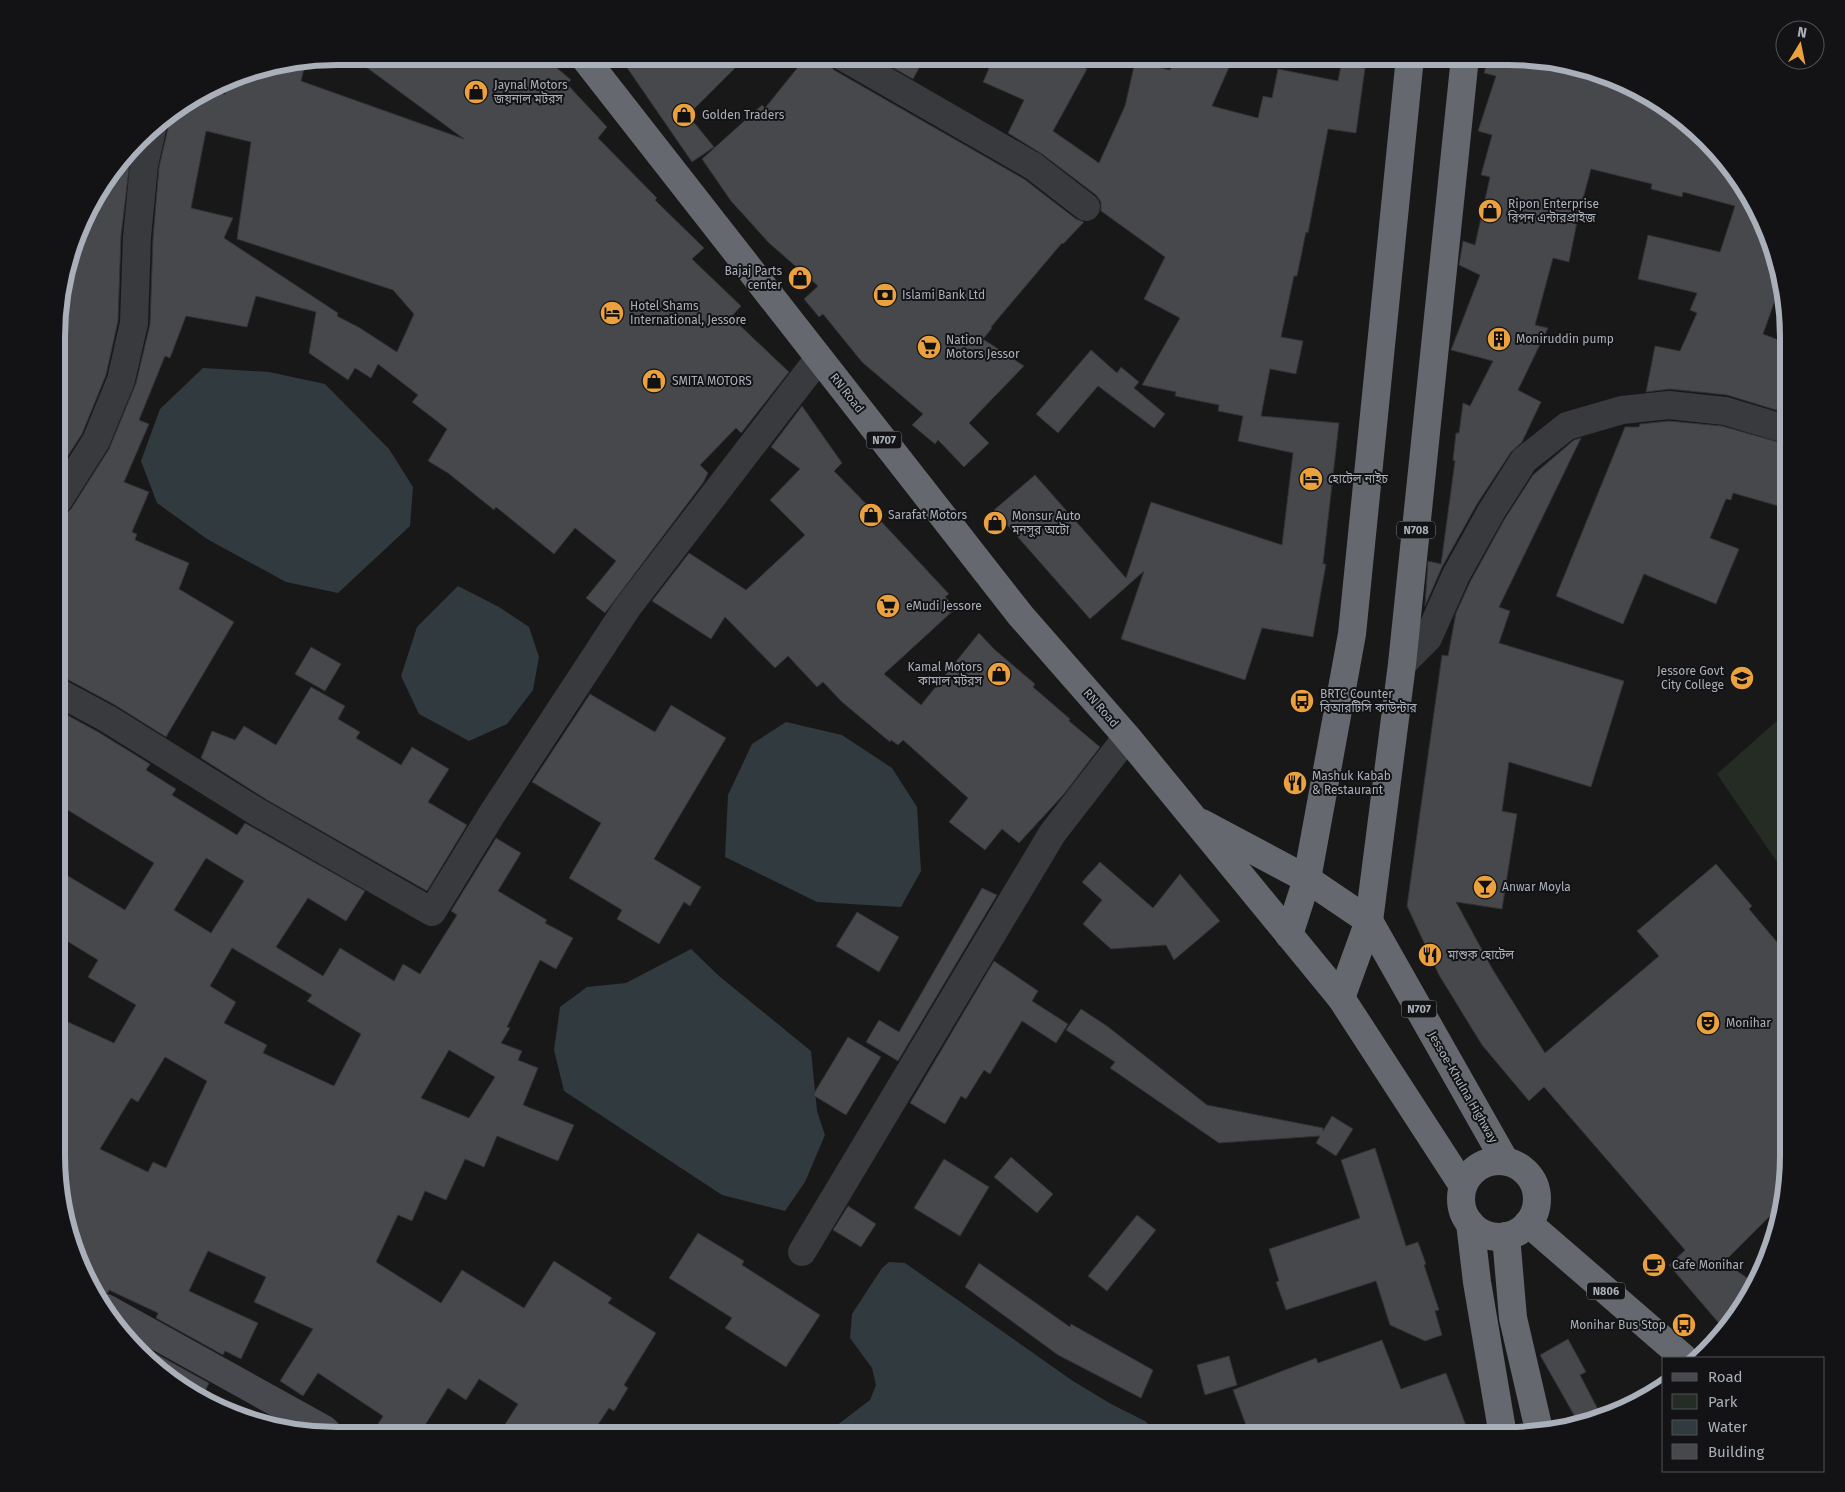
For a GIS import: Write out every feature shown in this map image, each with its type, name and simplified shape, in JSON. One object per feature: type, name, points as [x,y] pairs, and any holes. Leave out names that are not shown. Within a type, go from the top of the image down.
[{"type":"highway","name":"RN Road","points":[[590,65],[1021,616],[1127,737],[1289,935]]},
{"type":"highway","points":[[1289,935],[1308,879],[1352,634],[1409,65]]},
{"type":"highway","name":"N708","points":[[1341,998],[1369,921],[1402,664],[1464,65]]},
{"type":"highway","name":"RN Road","points":[[1192,817],[1308,879]]},
{"type":"highway","name":"Jessoe-Khulna Highway","points":[[1308,879],[1369,921],[1505,1161]]},
{"type":"highway","name":"N707","points":[[1289,935],[1341,998],[1463,1186]]},
{"type":"highway","points":[[1492,1161],[1505,1161],[1518,1166],[1528,1174],[1535,1185],[1537,1199],[1535,1211],[1517,1229],[1493,1236],[1480,1232],[1470,1223],[1463,1212],[1461,1199],[1463,1186],[1469,1174],[1480,1166],[1492,1161]]},
{"type":"highway","points":[[1470,1223],[1502,1427]]},
{"type":"highway","points":[[1517,1229],[1513,1318],[1538,1425]]},
{"type":"highway","name":"N806","points":[[1517,1229],[1683,1357]]},
{"type":"street","points":[[858,65],[1033,166],[1086,206]]},
{"type":"street","points":[[65,490],[96,441],[121,380],[134,323],[137,236],[144,165],[149,141]]},
{"type":"street","points":[[65,696],[108,719],[259,813],[432,912],[492,814],[627,608],[819,358]]},
{"type":"street","points":[[1402,664],[1428,638],[1456,575],[1491,512],[1524,460],[1567,426],[1622,410],[1669,405],[1725,410],[1780,427]]},
{"type":"street","points":[[802,1252],[1052,834],[1127,737]]},
{"type":"street","points":[[117,1314],[318,1426]]},
{"type":"green space","points":[[1780,718],[1780,866],[1717,774]]},
{"type":"water","points":[[203,368],[269,372],[325,384],[389,449],[413,487],[410,526],[338,593],[286,582],[207,539],[157,503],[141,461],[160,409]]},
{"type":"water","points":[[458,586],[499,607],[529,627],[539,657],[533,690],[507,724],[469,741],[419,714],[401,676],[417,627]]},
{"type":"water","points":[[786,722],[842,735],[892,768],[917,807],[921,871],[901,907],[817,902],[725,857],[728,795],[752,744]]},
{"type":"water","points":[[691,949],[719,976],[811,1051],[817,1111],[825,1135],[805,1182],[785,1211],[722,1195],[564,1091],[554,1050],[560,1007],[587,987],[626,983]]},
{"type":"water","points":[[889,1262],[905,1263],[1073,1381],[1111,1404],[1145,1421],[1151,1427],[835,1427],[870,1400],[876,1385],[872,1368],[850,1338],[852,1314],[882,1268]]},
{"type":"building","points":[[363,65],[554,65],[571,80],[567,84],[607,127],[598,138],[657,198],[655,200],[704,248],[692,259],[741,306],[731,317],[789,372],[742,432],[736,428],[700,465],[708,473],[703,483],[605,613],[586,598],[616,561],[575,528],[554,554],[496,507],[494,510],[448,473],[428,461],[447,429],[412,402],[418,395],[378,364],[371,378],[355,368],[348,380],[309,353],[316,312],[256,296],[247,327],[186,316],[170,358],[165,356],[139,420],[149,424],[124,482],[149,492],[132,532],[137,534],[135,540],[189,563],[179,589],[234,622],[166,737],[115,705],[65,678],[65,515],[71,509],[109,449],[136,383],[150,324],[153,238],[159,167],[167,125],[201,101],[217,93],[225,94],[227,89],[250,79],[305,67],[301,81],[464,139]],"holes":[[[206,131],[251,142],[237,239],[393,290],[414,314],[397,352],[360,328],[337,316],[338,313],[224,238],[233,218],[191,208]]]},
{"type":"building","points":[[625,65],[738,65],[688,115],[714,147],[692,162]]},
{"type":"building","points":[[800,65],[830,65],[834,70],[1024,179],[1076,219],[1084,222],[1062,243],[983,339],[1024,366],[969,423],[989,443],[964,467],[938,440],[935,444],[912,425],[923,414],[862,362],[823,314],[819,317],[804,299],[818,286],[769,243],[731,201],[702,159],[762,105],[765,108]]},
{"type":"building","points":[[888,65],[921,65],[913,79]]},
{"type":"building","points":[[990,65],[1079,65],[1087,69],[1053,131],[1099,163],[1125,106],[1134,65],[1148,65],[1170,70],[1172,65],[1230,65],[1212,106],[1258,118],[1263,96],[1272,98],[1278,69],[1338,81],[1341,65],[1365,68],[1356,133],[1328,129],[1308,233],[1306,232],[1297,276],[1294,276],[1281,337],[1303,341],[1296,374],[1270,369],[1261,416],[1339,423],[1323,564],[1326,564],[1313,637],[1262,628],[1245,680],[1121,639],[1144,571],[1090,619],[994,510],[1035,475],[1126,578],[1151,502],[1282,545],[1293,453],[1238,441],[1243,416],[1218,411],[1219,405],[1175,396],[1176,392],[1142,385],[1180,318],[1144,299],[1165,257],[1101,211],[1101,202],[1096,195],[1042,154],[1008,133],[1024,100],[983,82]]},
{"type":"building","points":[[1486,65],[1508,65],[1543,67],[1595,79],[1644,101],[1659,111],[1687,133],[1712,158],[1744,201],[1766,250],[1771,267],[1777,295],[1763,334],[1780,341],[1780,411],[1727,395],[1670,389],[1646,392],[1655,346],[1680,351],[1697,313],[1690,310],[1697,293],[1638,279],[1648,235],[1720,252],[1735,206],[1683,192],[1682,197],[1651,189],[1652,184],[1591,169],[1578,217],[1569,262],[1553,258],[1535,325],[1548,328],[1518,390],[1541,402],[1522,442],[1511,452],[1477,504],[1442,567],[1425,606],[1428,561],[1441,564],[1455,461],[1453,460],[1456,433],[1459,433],[1463,403],[1470,406],[1493,361],[1451,350],[1480,275],[1459,265],[1463,241],[1475,245],[1490,177],[1481,175],[1492,135],[1478,131],[1496,76],[1484,73]]},
{"type":"building","points":[[130,162],[121,236],[118,321],[106,375],[82,434],[65,460],[65,337],[70,284],[79,250],[93,217],[101,201]]},
{"type":"building","points":[[1091,350],[1117,373],[1121,367],[1139,382],[1134,388],[1165,414],[1154,428],[1098,386],[1058,433],[1036,414]]},
{"type":"building","points":[[802,406],[842,463],[834,471],[949,594],[945,597],[956,608],[884,674],[921,705],[979,633],[994,649],[1035,684],[1033,687],[1070,719],[1069,721],[1100,747],[1064,794],[1019,843],[1002,829],[985,850],[949,822],[968,798],[903,740],[898,745],[891,740],[890,742],[842,702],[823,682],[817,687],[788,656],[775,668],[725,617],[711,639],[652,601],[689,553],[746,590],[805,535],[770,500],[800,469],[771,447]]},
{"type":"building","points":[[1669,421],[1722,426],[1780,442],[1780,506],[1733,493],[1731,500],[1726,499],[1710,538],[1739,549],[1716,604],[1644,574],[1623,624],[1556,596],[1625,427],[1639,427],[1640,424]]},
{"type":"building","points":[[1581,438],[1499,607],[1510,611],[1499,643],[1624,681],[1591,787],[1509,762],[1502,811],[1517,814],[1502,909],[1456,902],[1493,970],[1545,1053],[1659,956],[1637,931],[1716,864],[1752,906],[1749,909],[1780,946],[1780,1155],[1778,1190],[1774,1212],[1724,1262],[1750,1280],[1744,1291],[1720,1325],[1669,1265],[1685,1250],[1544,1087],[1529,1101],[1482,1045],[1439,975],[1407,906],[1442,655],[1448,656],[1456,613],[1470,582],[1504,520],[1533,475],[1574,440]]},
{"type":"building","points":[[311,647],[341,664],[325,691],[295,674]]},
{"type":"building","points":[[311,687],[345,706],[338,719],[360,732],[356,738],[401,765],[412,747],[449,769],[428,802],[467,825],[427,891],[267,800],[201,758],[212,731],[235,740],[244,726],[276,745]]},
{"type":"building","points":[[590,694],[655,732],[671,705],[726,738],[654,859],[701,887],[690,906],[684,902],[659,944],[617,919],[622,910],[569,878],[601,823],[532,782]]},
{"type":"building","points":[[65,714],[150,764],[146,770],[176,789],[172,795],[237,835],[245,823],[365,891],[346,921],[308,898],[276,947],[323,976],[340,948],[394,981],[403,964],[420,974],[457,915],[451,911],[496,838],[521,853],[498,891],[547,920],[545,923],[573,938],[556,969],[540,960],[507,1027],[510,1028],[501,1043],[522,1051],[518,1060],[538,1068],[523,1105],[574,1125],[558,1161],[497,1136],[484,1167],[465,1159],[446,1200],[425,1191],[412,1221],[398,1215],[376,1262],[441,1303],[462,1270],[524,1308],[554,1261],[612,1298],[608,1303],[656,1333],[624,1385],[628,1388],[614,1411],[609,1408],[596,1427],[503,1427],[518,1404],[479,1379],[466,1400],[448,1388],[424,1427],[376,1427],[383,1416],[318,1373],[303,1396],[280,1381],[313,1329],[254,1302],[266,1277],[208,1251],[189,1291],[258,1323],[241,1359],[225,1351],[223,1355],[156,1318],[158,1313],[109,1290],[108,1293],[102,1292],[79,1242],[67,1190],[65,1155],[65,1021],[114,1043],[136,1005],[88,977],[98,960],[65,940],[65,874],[125,910],[154,863],[65,808]],"holes":[[[206,858],[244,881],[211,933],[174,910]],[[232,948],[312,995],[307,1001],[361,1034],[334,1086],[263,1053],[267,1045],[224,1023],[236,1002],[210,986]],[[449,1050],[495,1077],[469,1118],[421,1098]],[[165,1057],[207,1081],[166,1168],[153,1162],[148,1172],[100,1149],[131,1098],[138,1102]]]},
{"type":"building","points":[[1100,862],[1153,908],[1180,874],[1220,921],[1174,960],[1166,945],[1111,949],[1083,924],[1102,900],[1082,882]]},
{"type":"building","points":[[982,888],[997,895],[898,1061],[866,1042],[879,1020],[899,1032]]},
{"type":"building","points":[[857,912],[899,937],[879,972],[836,946]]},
{"type":"building","points":[[994,961],[1038,991],[1032,1001],[1068,1024],[1056,1043],[1022,1021],[990,1074],[984,1070],[966,1099],[961,1096],[945,1124],[910,1103]]},
{"type":"building","points":[[1081,1009],[1107,1026],[1207,1105],[1323,1128],[1323,1131],[1332,1116],[1353,1129],[1336,1156],[1316,1143],[1320,1136],[1219,1143],[1110,1068],[1115,1062],[1066,1030]]},
{"type":"building","points":[[848,1037],[881,1057],[846,1115],[813,1095]]},
{"type":"building","points":[[1375,1148],[1406,1246],[1418,1242],[1439,1310],[1435,1311],[1442,1335],[1425,1341],[1390,1325],[1376,1281],[1286,1310],[1276,1282],[1279,1281],[1269,1249],[1360,1218],[1341,1160]]},
{"type":"building","points":[[1011,1157],[1053,1194],[1037,1213],[994,1177]]},
{"type":"building","points":[[944,1159],[989,1187],[960,1236],[914,1208]]},
{"type":"building","points":[[848,1206],[876,1224],[861,1247],[833,1230]]},
{"type":"building","points":[[1137,1215],[1156,1230],[1107,1291],[1088,1276]]},
{"type":"building","points":[[698,1233],[744,1261],[742,1265],[820,1315],[786,1367],[725,1328],[732,1318],[669,1278]]},
{"type":"building","points":[[979,1263],[1070,1327],[1071,1324],[1153,1370],[1141,1398],[1058,1355],[965,1287]]},
{"type":"building","points":[[1568,1339],[1586,1372],[1580,1375],[1599,1411],[1576,1418],[1540,1355]]},
{"type":"building","points":[[1382,1340],[1401,1389],[1446,1373],[1467,1427],[1247,1427],[1233,1390],[1316,1358],[1318,1363]]},
{"type":"building","points":[[147,1349],[209,1383],[204,1393],[201,1391],[172,1371]]},
{"type":"building","points":[[1229,1356],[1237,1385],[1205,1395],[1197,1365]]},
{"type":"place","name":"Jaynal Motors জয়নাল মটরস","points":[[476,92]]},
{"type":"place","name":"Golden Traders","points":[[684,115]]},
{"type":"place","name":"Ripon Enterprise রিপন এন্টারপ্রাইজ","points":[[1490,211]]},
{"type":"place","name":"Bajaj Parts center","points":[[800,278]]},
{"type":"place","name":"Islami Bank Ltd","points":[[885,295]]},
{"type":"place","name":"Hotel Shams International, Jessore","points":[[612,313]]},
{"type":"place","name":"Moniruddin pump","points":[[1499,339]]},
{"type":"place","name":"Nation Motors Jessor","points":[[929,347]]},
{"type":"place","name":"SMITA MOTORS","points":[[654,381]]},
{"type":"place","name":"হোটেল নাইচ","points":[[1311,479]]},
{"type":"place","name":"Sarafat Motors","points":[[871,515]]},
{"type":"place","name":"Monsur Auto মনসুর অটো","points":[[995,523]]},
{"type":"place","name":"eMudi Jessore","points":[[888,606]]},
{"type":"place","name":"Kamal Motors কামাল মটরস","points":[[999,674]]},
{"type":"place","name":"Jessore Govt City College","points":[[1742,678]]},
{"type":"place","name":"BRTC Counter বিআরটিসি কাউন্টার","points":[[1302,701]]},
{"type":"place","name":"Mashuk Kabab & Restaurant","points":[[1295,783]]},
{"type":"place","name":"Anwar Moyla","points":[[1485,887]]},
{"type":"place","name":"মাশুক হোটেল","points":[[1430,955]]},
{"type":"place","name":"Monihar","points":[[1708,1023]]},
{"type":"place","name":"Cafe Monihar","points":[[1654,1265]]},
{"type":"place","name":"Monihar Bus Stop","points":[[1684,1325]]}]
